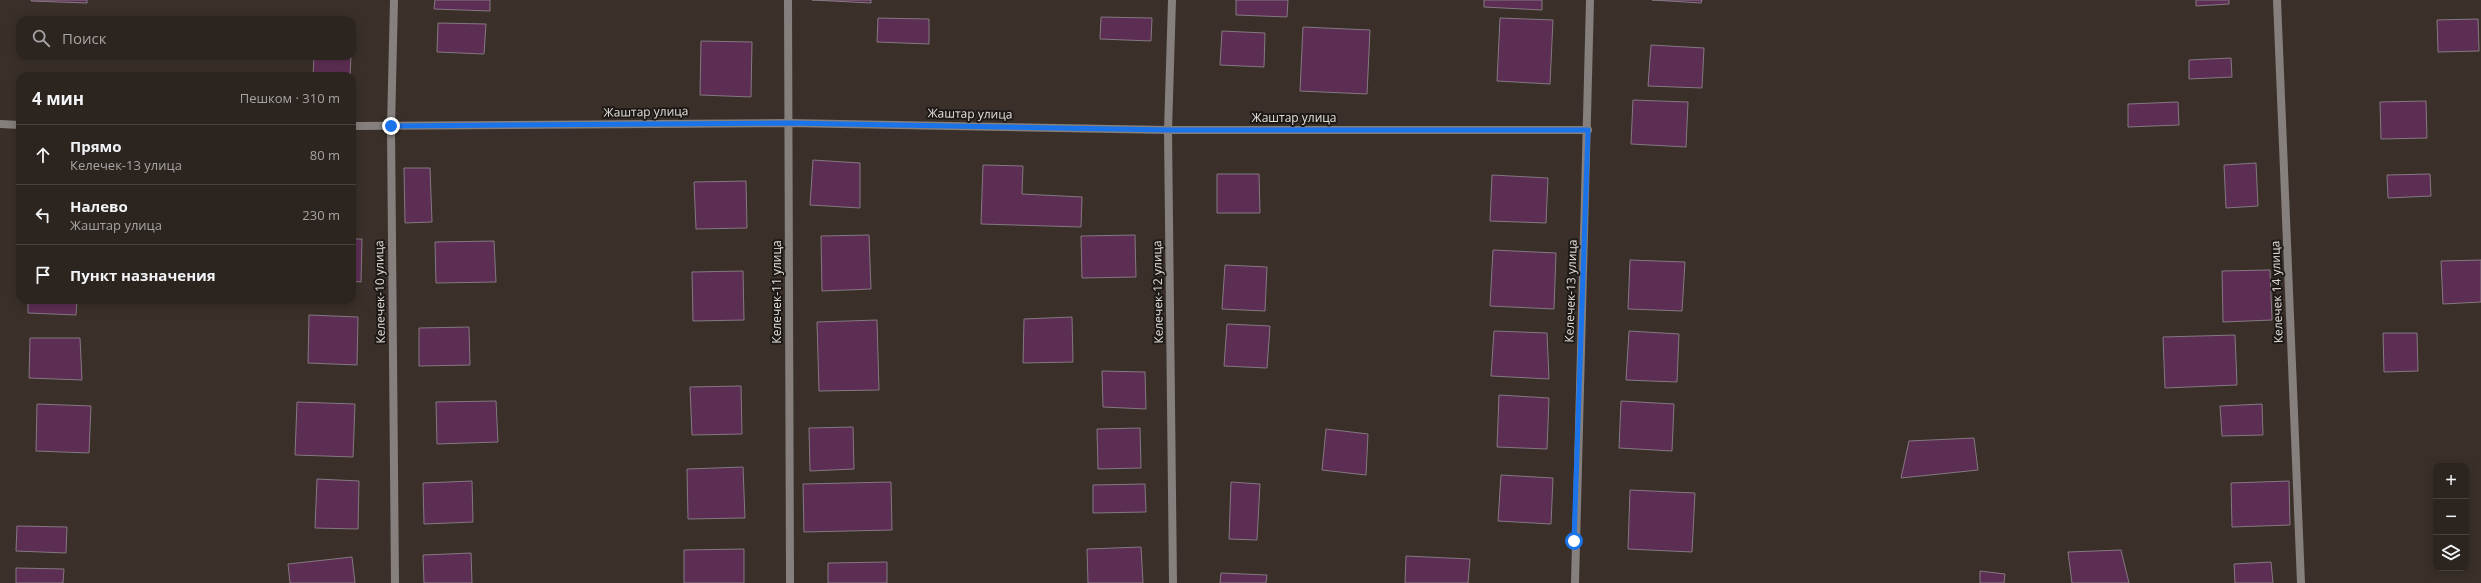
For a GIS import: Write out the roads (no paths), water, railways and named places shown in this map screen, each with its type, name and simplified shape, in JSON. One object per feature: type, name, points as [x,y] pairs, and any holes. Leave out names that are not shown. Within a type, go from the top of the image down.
[{"type":"street","name":"Келечек-10 улица","points":[[394,0],[391,126],[395,583]]},
{"type":"street","name":"Келечек-11 улица","points":[[788,0],[790,583]]},
{"type":"street","name":"Келечек-12 улица","points":[[1172,0],[1168,130],[1173,583]]},
{"type":"street","name":"Келечек-13 улица","points":[[1575,583],[1588,130],[1590,0]]},
{"type":"street","name":"Келечек 14 улица","points":[[2277,0],[2301,583]]},
{"type":"street","name":"Жаштар улица","points":[[356,126],[788,123],[1168,130],[1588,130]]},
{"type":"street","points":[[0,124],[16,124]]}]
